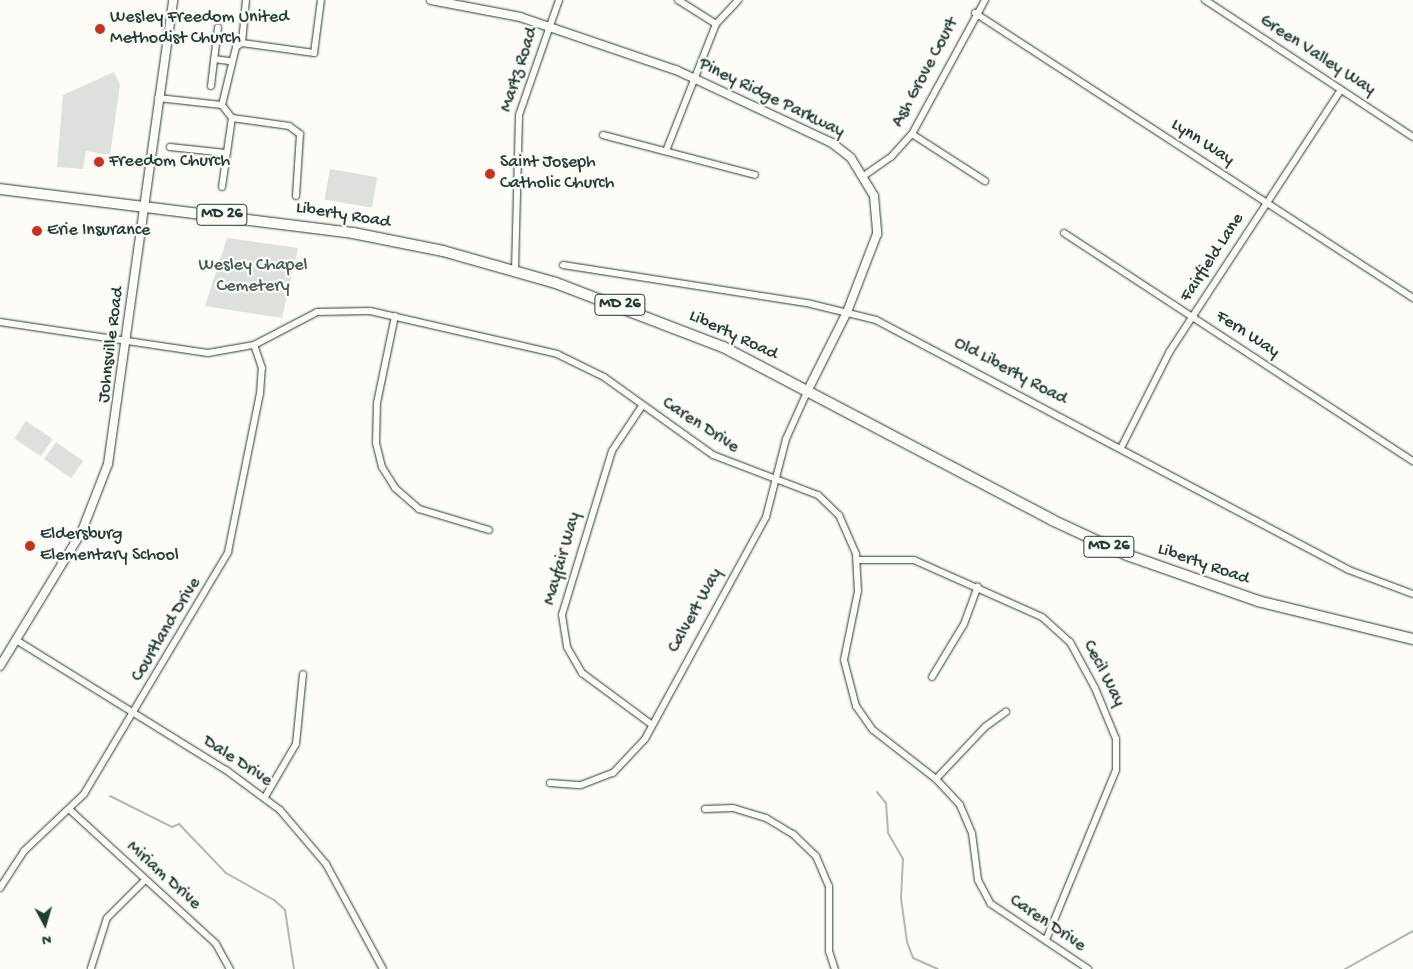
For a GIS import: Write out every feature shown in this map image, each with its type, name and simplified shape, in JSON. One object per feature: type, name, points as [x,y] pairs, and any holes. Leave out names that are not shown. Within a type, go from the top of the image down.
[{"type":"main road","name":"Liberty Road","points":[[0,189],[353,233],[515,270],[684,330],[808,390],[1052,520],[1134,558],[1258,601],[1413,639]]},
{"type":"street","name":"Johnsville Road","points":[[0,666],[82,531],[101,489],[116,431],[143,206],[173,0]]},
{"type":"street","points":[[222,105],[229,61],[242,43],[246,0]]},
{"type":"street","points":[[242,43],[314,53],[321,0]]},
{"type":"street","name":"Piney Ridge Parkway","points":[[431,0],[550,26],[693,78],[832,143],[865,175],[876,204],[877,234],[847,312],[808,390]]},
{"type":"street","name":"Martz Road","points":[[515,270],[519,115],[559,0]]},
{"type":"street","points":[[678,0],[716,24]]},
{"type":"street","points":[[666,151],[693,78],[716,24],[738,0]]},
{"type":"street","name":"Ash Grove Court","points":[[865,175],[891,157],[912,134],[975,13],[985,0]]},
{"type":"street","name":"Green Valley Way","points":[[1205,0],[1413,137]]},
{"type":"street","name":"Lynn Way","points":[[975,13],[1413,298]]},
{"type":"street","points":[[210,86],[218,26]]},
{"type":"street","points":[[214,59],[229,61]]},
{"type":"street","name":"Fairfield Lane","points":[[1121,448],[1152,380],[1341,90]]},
{"type":"street","points":[[158,98],[222,105],[232,118],[290,126],[300,134],[296,196]]},
{"type":"street","points":[[222,187],[232,118]]},
{"type":"street","points":[[912,134],[985,181]]},
{"type":"street","points":[[603,135],[755,175]]},
{"type":"street","points":[[170,147],[226,153]]},
{"type":"street","name":"Fern Way","points":[[1064,234],[1413,461]]},
{"type":"street","name":"Old Liberty Road","points":[[563,265],[847,312],[898,330],[1365,578],[1413,594]]},
{"type":"street","name":"Caren Drive","points":[[0,322],[128,338],[208,353],[254,345],[300,319],[328,310],[394,316],[557,354],[599,374],[713,455],[776,480],[803,488],[830,504],[847,528],[857,560],[858,591],[845,649],[849,689],[873,730],[936,779],[966,816],[984,896],[1015,924],[1046,940],[1088,969]]},
{"type":"street","points":[[394,316],[377,403],[376,444],[382,467],[395,488],[419,509],[489,530]]},
{"type":"street","name":"Courtland Drive","points":[[0,888],[24,851],[70,810],[134,713],[228,552],[260,394],[262,368],[254,345]]},
{"type":"street","name":"Calvert Way","points":[[550,783],[581,785],[613,773],[638,750],[763,524],[786,439],[808,390]]},
{"type":"street","name":"Mayfair Way","points":[[642,406],[612,450],[562,615],[567,647],[582,674],[651,724]]},
{"type":"street","name":"Cecil Way","points":[[857,560],[914,560],[978,586],[1042,617],[1065,635],[1095,688],[1116,739],[1116,770],[1046,940]]},
{"type":"street","points":[[932,677],[964,624],[978,586]]},
{"type":"street","name":"Dale Drive","points":[[16,640],[265,797],[306,836],[326,864],[383,969]]},
{"type":"street","points":[[265,797],[296,744],[303,674]]},
{"type":"street","points":[[936,779],[985,727],[1006,712]]},
{"type":"street","points":[[705,808],[733,808],[766,818],[816,856],[829,886],[829,951],[835,969]]},
{"type":"street","name":"Miriam Drive","points":[[70,810],[216,944],[230,969]]},
{"type":"street","points":[[91,968],[107,918],[145,880]]},
{"type":"green space","points":[[114,72],[120,85],[110,155],[86,151],[83,169],[57,167],[63,95]]},
{"type":"green space","points":[[330,169],[377,177],[372,208],[325,200]]},
{"type":"green space","name":"Wesley Chapel Cemetery","points":[[227,238],[298,248],[282,318],[205,306]]},
{"type":"green space","points":[[26,421],[53,439],[41,456],[14,438]]},
{"type":"green space","points":[[56,442],[83,461],[71,478],[44,459]]},
{"type":"waterway","points":[[877,792],[886,803],[888,833],[903,859],[901,898],[907,942],[913,958],[938,969]]},
{"type":"waterway","points":[[110,796],[172,827],[179,824],[226,873],[274,900],[285,910],[294,969]]},
{"type":"waterway","points":[[1345,969],[1413,931]]},
{"type":"place","name":"Wesley Freedom United Methodist Church","points":[[100,29]]},
{"type":"place","name":"Freedom Church","points":[[99,162]]},
{"type":"place","name":"Saint Joseph Catholic Church","points":[[490,174]]},
{"type":"place","name":"Erie Insurance","points":[[37,231]]},
{"type":"place","name":"Eldersburg Elementary School","points":[[30,546]]}]
